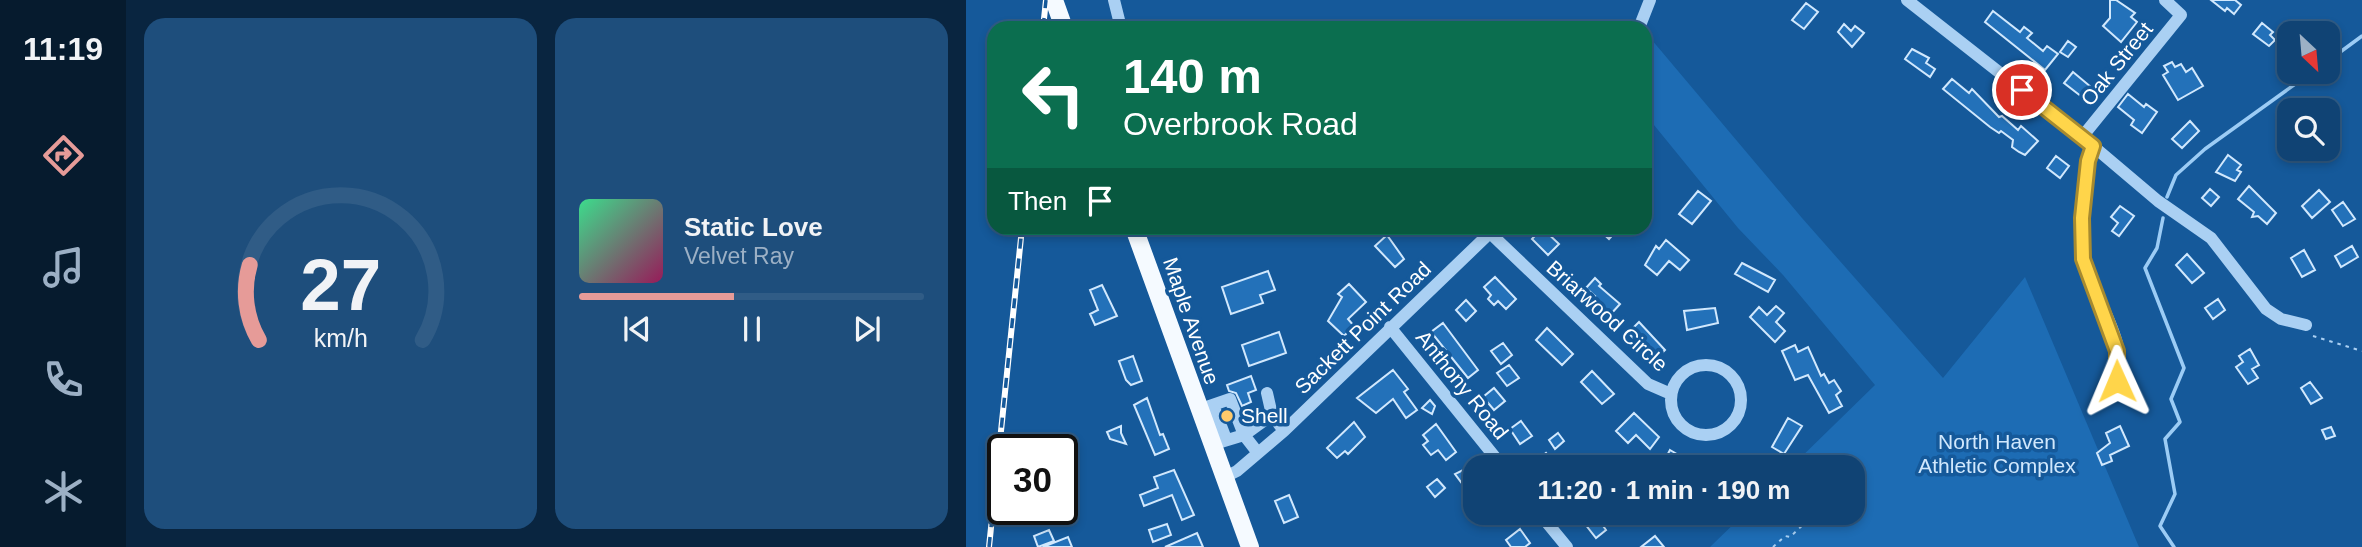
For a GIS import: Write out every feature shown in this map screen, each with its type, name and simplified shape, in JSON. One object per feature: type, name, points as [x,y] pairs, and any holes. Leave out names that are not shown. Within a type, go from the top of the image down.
[{"type":"main road","points":[[1055,3],[1061,21]]},
{"type":"main road","name":"Maple Avenue","points":[[1137,235],[1219,442],[1223,478],[1250,547]]},
{"type":"street","points":[[1114,0],[1119,21]]},
{"type":"street","points":[[1642,21],[1650,0]]},
{"type":"street","points":[[1907,0],[2082,137],[2158,201],[2211,238],[2266,309],[2281,319],[2308,330]]},
{"type":"street","name":"Oak Street","points":[[2082,137],[2181,15],[2165,0]]},
{"type":"street","points":[[2093,146],[2088,161],[2083,259],[2117,351],[2119,373],[2112,389]]},
{"type":"street","name":"Sackett Point Road","points":[[1223,478],[1284,431],[1487,235]]},
{"type":"street","name":"Briarwood Circle","points":[[1497,235],[1648,384],[1671,394]]},
{"type":"street","name":"Anthony Road","points":[[1390,327],[1493,455]]},
{"type":"street","name":"Briarwood Circle","points":[[1716,366],[1736,380],[1742,403],[1731,425],[1714,435],[1703,435],[1692,432],[1676,417],[1671,394],[1682,374],[1692,368],[1716,366]]},
{"type":"street","points":[[1267,393],[1272,415],[1284,431]]},
{"type":"street","points":[[1206,407],[1230,399],[1244,435],[1258,453]]},
{"type":"street","points":[[1219,442],[1244,435],[1272,415]]},
{"type":"street","points":[[1549,525],[1567,547]]},
{"type":"path","points":[[2308,330],[2362,351]]},
{"type":"path","points":[[1773,547],[1803,525]]},
{"type":"green space","name":"North Haven Athletic Complex","points":[[1652,40],[1802,218],[1943,378],[2025,277],[2139,547],[1710,547],[1733,525],[1865,525],[1865,455],[1803,455],[1875,385],[1783,275],[1738,228],[1652,123]]},
{"type":"building","points":[[2110,0],[2116,0],[2135,13],[2131,17],[2137,22],[2121,42],[2103,26],[2110,18]]},
{"type":"building","points":[[2211,0],[2235,0],[2241,5],[2234,14],[2227,8],[2225,11]]},
{"type":"building","points":[[1806,3],[1818,12],[1804,29],[1792,20]]},
{"type":"building","points":[[1993,11],[2020,32],[2024,27],[2032,33],[2027,38],[2043,51],[2047,46],[2058,54],[2045,70],[1985,22]]},
{"type":"building","points":[[2262,23],[2273,32],[2270,35],[2275,40],[2269,46],[2253,34]]},
{"type":"building","points":[[1844,24],[1851,31],[1855,26],[1864,33],[1852,47],[1838,32]]},
{"type":"building","points":[[2068,41],[2076,47],[2068,57],[2060,52]]},
{"type":"building","points":[[1912,49],[1929,58],[1926,63],[1935,69],[1930,77],[1905,59]]},
{"type":"building","points":[[2172,62],[2175,67],[2181,64],[2186,72],[2192,68],[2203,86],[2178,100],[2163,75],[2168,72],[2164,66]]},
{"type":"building","points":[[2073,72],[2091,87],[2082,97],[2064,83]]},
{"type":"building","points":[[1952,79],[1969,93],[1972,89],[1999,117],[2002,116],[2018,130],[2021,126],[2038,141],[2025,155],[2012,147],[2013,140],[1990,127],[1943,89]]},
{"type":"building","points":[[2128,94],[2144,107],[2146,104],[2157,112],[2142,133],[2131,125],[2134,120],[2118,107]]},
{"type":"building","points":[[2190,121],[2199,131],[2182,148],[2172,139]]},
{"type":"building","points":[[2228,155],[2241,165],[2237,170],[2241,172],[2235,181],[2216,172]]},
{"type":"building","points":[[2056,156],[2069,166],[2060,178],[2047,168]]},
{"type":"building","points":[[2249,186],[2276,213],[2267,224],[2258,216],[2252,217],[2254,212],[2238,199]]},
{"type":"building","points":[[2210,189],[2219,197],[2211,206],[2202,198]]},
{"type":"building","points":[[2319,190],[2330,202],[2312,218],[2302,206]]},
{"type":"building","points":[[1698,191],[1711,201],[1692,224],[1679,214]]},
{"type":"building","points":[[2343,202],[2355,219],[2343,226],[2332,210]]},
{"type":"building","points":[[2120,206],[2134,216],[2119,236],[2112,231],[2118,223],[2111,217]]},
{"type":"building","points":[[1387,235],[1404,259],[1395,267],[1375,246]]},
{"type":"building","points":[[1536,235],[1549,235],[1559,244],[1548,255],[1532,239]]},
{"type":"building","points":[[1666,240],[1689,260],[1680,270],[1669,261],[1657,275],[1645,265],[1656,246],[1659,249]]},
{"type":"building","points":[[2352,246],[2358,257],[2341,267],[2335,256]]},
{"type":"building","points":[[2304,250],[2315,270],[2302,277],[2291,258]]},
{"type":"building","points":[[2187,254],[2204,273],[2192,283],[2176,265]]},
{"type":"building","points":[[1742,263],[1775,280],[1768,292],[1735,274]]},
{"type":"building","points":[[1268,271],[1275,290],[1260,295],[1263,303],[1231,314],[1222,287]]},
{"type":"building","points":[[1495,277],[1516,299],[1506,309],[1498,301],[1494,305],[1488,299],[1491,295],[1484,287]]},
{"type":"building","points":[[1595,278],[1601,284],[1599,286],[1620,304],[1610,315],[1592,299],[1595,296],[1586,288]]},
{"type":"building","points":[[1349,284],[1366,302],[1348,319],[1354,326],[1344,336],[1328,321],[1342,297],[1338,294]]},
{"type":"building","points":[[1102,285],[1117,316],[1095,325],[1090,314],[1098,310],[1090,290]]},
{"type":"building","points":[[2218,299],[2225,310],[2213,319],[2205,308]]},
{"type":"building","points":[[1466,300],[1476,311],[1466,321],[1456,310]]},
{"type":"building","points":[[1776,306],[1784,313],[1776,322],[1785,331],[1775,342],[1750,317],[1759,307],[1767,315]]},
{"type":"building","points":[[1715,308],[1718,323],[1687,330],[1684,311]]},
{"type":"building","points":[[1639,322],[1665,350],[1656,359],[1628,333]]},
{"type":"building","points":[[1443,323],[1478,370],[1468,378],[1431,332]]},
{"type":"building","points":[[1547,328],[1573,354],[1562,365],[1536,340]]},
{"type":"building","points":[[1279,332],[1286,353],[1249,366],[1242,345]]},
{"type":"building","points":[[1503,343],[1512,355],[1501,364],[1491,351]]},
{"type":"building","points":[[1795,345],[1798,352],[1808,347],[1821,376],[1824,374],[1829,383],[1834,380],[1841,391],[1836,395],[1842,406],[1829,413],[1808,375],[1795,380],[1782,351]]},
{"type":"building","points":[[2250,349],[2259,365],[2252,369],[2258,378],[2248,384],[2236,367],[2243,362],[2239,356]]},
{"type":"building","points":[[1133,356],[1142,381],[1131,385],[1126,380],[1119,361]]},
{"type":"building","points":[[1509,365],[1519,378],[1507,386],[1497,373]]},
{"type":"building","points":[[1393,370],[1408,389],[1404,392],[1417,410],[1406,418],[1393,399],[1376,413],[1357,398]]},
{"type":"building","points":[[1592,371],[1614,394],[1602,404],[1581,382]]},
{"type":"building","points":[[1251,376],[1256,390],[1248,393],[1251,402],[1242,406],[1236,393],[1229,391],[1227,385]]},
{"type":"building","points":[[2310,382],[2322,398],[2311,404],[2301,388]]},
{"type":"building","points":[[1494,388],[1505,401],[1494,410],[1483,397]]},
{"type":"building","points":[[1147,398],[1160,435],[1163,434],[1169,449],[1155,455],[1134,405]]},
{"type":"building","points":[[1430,400],[1435,406],[1432,414],[1422,408]]},
{"type":"building","points":[[1634,413],[1659,437],[1650,449],[1636,435],[1628,443],[1616,431]]},
{"type":"building","points":[[1788,418],[1802,426],[1784,454],[1772,447]]},
{"type":"building","points":[[1521,421],[1532,436],[1520,444],[1510,429]]},
{"type":"building","points":[[1354,422],[1365,437],[1348,454],[1345,451],[1337,458],[1327,448]]},
{"type":"building","points":[[1436,424],[1456,452],[1446,460],[1438,450],[1431,455],[1423,445],[1428,441],[1423,435]]},
{"type":"building","points":[[1121,426],[1126,444],[1110,439],[1107,432]]},
{"type":"building","points":[[2120,426],[2129,446],[2110,455],[2112,461],[2102,465],[2097,453],[2110,443],[2106,433]]},
{"type":"building","points":[[2331,427],[2335,436],[2326,439],[2322,430]]},
{"type":"building","points":[[1558,433],[1564,441],[1555,449],[1549,440]]},
{"type":"building","points":[[1174,470],[1194,515],[1182,520],[1172,495],[1144,506],[1140,495],[1158,488],[1154,477]]},
{"type":"building","points":[[1463,470],[1463,485],[1455,474]]},
{"type":"building","points":[[1437,479],[1445,488],[1435,497],[1427,487]]},
{"type":"building","points":[[1289,495],[1298,517],[1284,523],[1275,501]]},
{"type":"building","points":[[1167,524],[1171,535],[1153,542],[1149,530]]},
{"type":"building","points":[[1586,525],[1602,525],[1606,530],[1596,538]]},
{"type":"building","points":[[1520,529],[1530,543],[1525,547],[1511,547],[1506,540]]},
{"type":"building","points":[[1049,530],[1054,541],[1038,547],[1034,536]]},
{"type":"building","points":[[1197,533],[1203,547],[1165,547]]},
{"type":"building","points":[[1655,536],[1664,547],[1641,547]]},
{"type":"building","points":[[1068,537],[1072,547],[1043,547]]},
{"type":"waterway","points":[[2340,52],[2362,36]]},
{"type":"waterway","points":[[2167,197],[2176,175],[2205,149],[2295,84]]},
{"type":"waterway","points":[[2163,218],[2157,248],[2145,268],[2184,368],[2171,399],[2180,422],[2165,439],[2175,494],[2160,526],[2174,547]]},
{"type":"railway","points":[[1044,21],[1046,0]]},
{"type":"railway","points":[[989,547],[1021,235]]},
{"type":"place","name":"Shell","points":[[1227,416]]},
{"type":"route","points":[[2022,90],[2093,146],[2088,161],[2082,218],[2083,259],[2106,312],[2117,351],[2117,381]]}]
